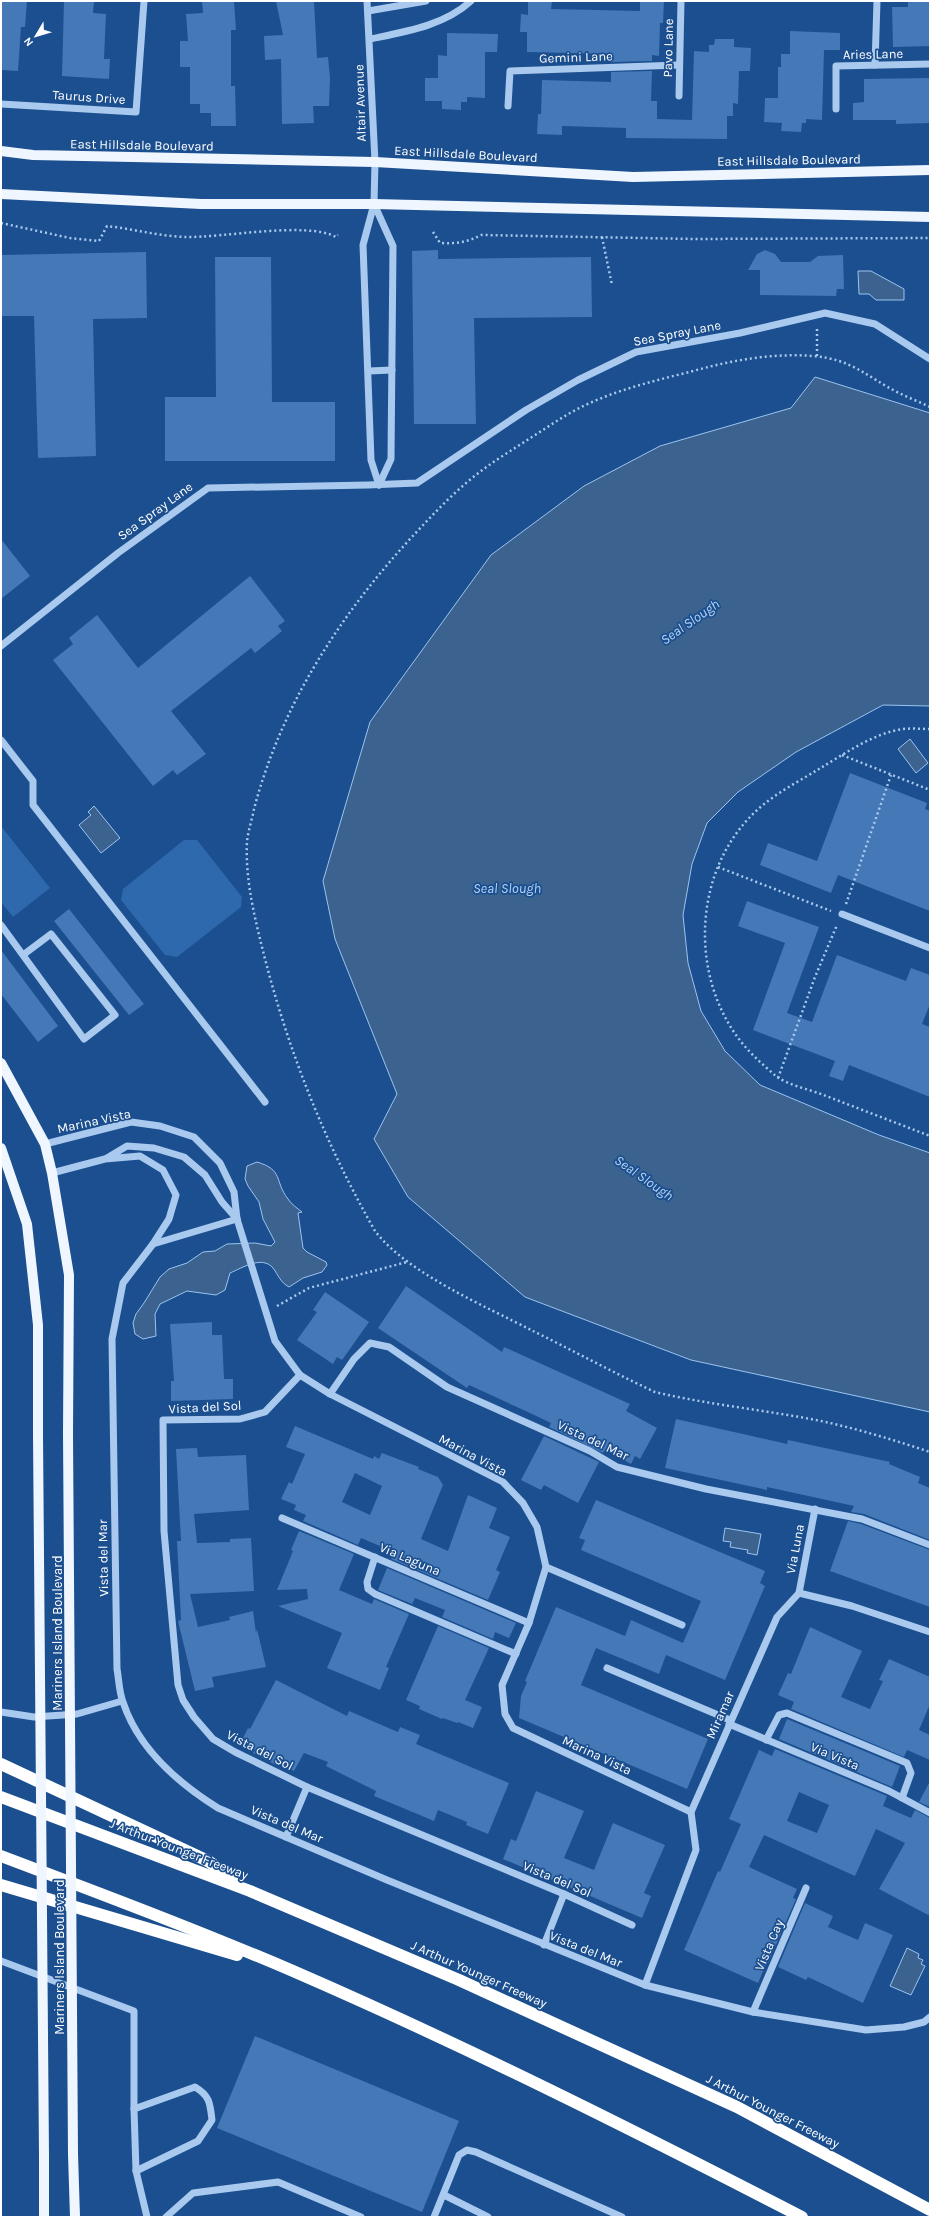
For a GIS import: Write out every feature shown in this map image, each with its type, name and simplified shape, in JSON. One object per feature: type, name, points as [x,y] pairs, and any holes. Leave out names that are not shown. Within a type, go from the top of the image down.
[{"type":"highway","points":[[1,1764],[208,1861],[250,1891]]},
{"type":"highway","name":"J Arthur Younger Freeway","points":[[1,1796],[250,1891],[459,1980],[737,2106],[930,2210]]},
{"type":"highway","points":[[1,1856],[190,1928],[294,1972],[449,2041],[802,2217]]},
{"type":"highway","points":[[1,1885],[294,1972]]},
{"type":"main road","name":"East Hillsdale Boulevard","points":[[1,151],[33,156],[374,162],[633,177],[930,170]]},
{"type":"main road","points":[[1,194],[201,204],[374,204],[930,217]]},
{"type":"main road","name":"Mariners Island Boulevard","points":[[1,1063],[45,1144],[52,1172],[69,1275],[68,1434],[74,2217]]},
{"type":"main road","name":"Mariners Island Boulevard","points":[[1,1148],[5,1167],[27,1224],[37,1317],[44,2217]]},
{"type":"street","name":"Taurus Drive","points":[[1,104],[136,112],[144,1]]},
{"type":"street","name":"Altair Avenue","points":[[367,1],[370,39],[374,204]]},
{"type":"street","points":[[368,11],[426,1]]},
{"type":"street","points":[[370,39],[416,30],[457,11],[471,1]]},
{"type":"street","name":"Pavo Lane","points":[[679,96],[681,1]]},
{"type":"street","points":[[875,65],[877,1]]},
{"type":"street","name":"Aries Lane","points":[[836,109],[836,66],[930,64]]},
{"type":"street","name":"Gemini Lane","points":[[508,106],[510,71],[679,65]]},
{"type":"street","points":[[374,204],[393,246],[392,459],[379,484]]},
{"type":"street","points":[[374,204],[364,245],[371,460],[379,484]]},
{"type":"street","name":"Sea Spray Lane","points":[[1,646],[118,553],[208,488],[417,482],[526,410],[578,380],[636,352],[740,333],[825,313],[875,324],[930,359]]},
{"type":"street","points":[[369,371],[392,370]]},
{"type":"street","points":[[1,740],[33,781],[33,805],[265,1102]]},
{"type":"street","points":[[842,914],[930,948]]},
{"type":"street","points":[[1,925],[22,955],[84,1039],[115,1015],[51,934],[22,955]]},
{"type":"street","name":"Marina Vista","points":[[45,1144],[131,1122],[160,1126],[194,1137],[220,1163],[234,1192],[237,1219],[276,1341],[300,1375],[330,1394],[503,1482],[523,1503],[537,1527],[546,1567],[529,1623],[502,1685],[505,1714],[514,1728],[691,1812]]},
{"type":"street","name":"Marina Vista","points":[[105,1159],[127,1146],[154,1148],[184,1157],[205,1175],[222,1202],[237,1219]]},
{"type":"street","name":"Vista del Mar","points":[[52,1172],[105,1159],[140,1156],[163,1170],[176,1195],[169,1219],[153,1244],[123,1283],[112,1339],[117,1669],[122,1701],[128,1717],[148,1749],[194,1793],[218,1808],[646,1985],[753,2012],[866,2030],[904,2027],[924,2022],[930,2017]]},
{"type":"street","points":[[153,1244],[237,1219]]},
{"type":"street","name":"Vista del Mar","points":[[330,1394],[354,1359],[370,1344],[389,1347],[447,1387],[590,1451],[617,1467],[706,1489],[815,1509],[862,1520],[930,1545]]},
{"type":"street","name":"Vista del Sol","points":[[300,1375],[265,1412],[240,1419],[163,1420],[164,1531],[178,1685],[183,1700],[213,1739],[307,1787],[564,1894],[632,1925]]},
{"type":"street","name":"Via Luna","points":[[799,1593],[815,1509]]},
{"type":"street","name":"Via Laguna","points":[[282,1518],[529,1623]]},
{"type":"street","points":[[375,1557],[367,1582],[368,1589],[376,1594],[516,1654]]},
{"type":"street","points":[[546,1567],[682,1625]]},
{"type":"street","points":[[799,1593],[852,1606],[930,1632]]},
{"type":"street","name":"Miramar","points":[[691,1812],[777,1617],[799,1593]]},
{"type":"street","name":"Via Vista","points":[[606,1668],[730,1722],[766,1740],[902,1798],[930,1813]]},
{"type":"street","points":[[1,1712],[34,1717],[77,1714],[122,1701]]},
{"type":"street","points":[[766,1740],[779,1715],[787,1713],[907,1763],[911,1773],[902,1798]]},
{"type":"street","points":[[286,1837],[307,1787]]},
{"type":"street","points":[[646,1985],[696,1850],[691,1812]]},
{"type":"street","name":"Vista Cay","points":[[753,2012],[806,1888]]},
{"type":"street","name":"Vista del Sol","points":[[544,1944],[564,1894]]},
{"type":"street","points":[[1,1961],[134,2011],[134,2109],[136,2171],[147,2217]]},
{"type":"street","points":[[134,2109],[195,2087],[206,2093],[211,2104],[212,2120],[198,2141],[136,2171]]},
{"type":"street","points":[[434,2217],[459,2155],[467,2150],[476,2152],[622,2217]]},
{"type":"street","points":[[166,2217],[193,2193],[278,2182],[361,2217]]},
{"type":"street","points":[[444,2195],[488,2217]]},
{"type":"path","points":[[1,223],[70,238],[99,241],[107,226],[186,237],[227,236],[264,231],[314,231],[336,237],[338,235]]},
{"type":"path","points":[[433,232],[440,243],[470,241],[481,235],[695,239],[930,238]]},
{"type":"path","points":[[602,237],[612,285]]},
{"type":"path","points":[[817,356],[818,339]]},
{"type":"path","points":[[930,406],[897,392],[848,363],[817,356],[769,357],[723,362],[627,388],[567,414],[479,472],[445,502],[395,554],[367,588],[316,662],[275,744],[260,788],[247,837],[248,877],[260,939],[279,1010],[312,1104],[336,1160],[382,1241],[407,1262],[502,1315],[655,1392],[682,1398],[822,1421],[876,1434],[930,1452]]},
{"type":"path","points":[[930,729],[903,729],[861,743],[768,800],[750,816],[731,841],[718,866],[706,904],[704,942],[712,990],[721,1011],[737,1036],[754,1056],[778,1078],[930,1136]]},
{"type":"path","points":[[841,755],[930,790]]},
{"type":"path","points":[[778,1078],[815,977],[842,914],[891,775]]},
{"type":"path","points":[[718,866],[822,909],[842,914]]},
{"type":"path","points":[[274,1308],[309,1288],[407,1262]]},
{"type":"shaded area","points":[[1,826],[50,888],[13,917],[1,902]]},
{"type":"shaded area","points":[[184,840],[197,840],[242,897],[241,907],[177,957],[165,955],[121,900],[123,889]]},
{"type":"water","points":[[858,271],[871,271],[904,289],[904,300],[876,300],[869,294],[859,294]]},
{"type":"water","name":"Seal Slough","points":[[815,377],[930,413],[930,706],[883,705],[796,752],[738,792],[707,823],[692,864],[683,915],[688,963],[701,1011],[725,1051],[760,1085],[879,1135],[930,1153],[930,1412],[691,1360],[525,1297],[408,1197],[374,1139],[397,1094],[335,939],[323,881],[370,722],[491,555],[584,486],[660,446],[791,408]]},
{"type":"water","points":[[910,739],[928,763],[916,773],[898,749]]},
{"type":"water","points":[[94,806],[120,838],[101,853],[79,825],[91,815],[88,812]]},
{"type":"water","points":[[257,1162],[266,1165],[275,1172],[288,1199],[302,1212],[298,1213],[303,1248],[307,1252],[326,1262],[327,1265],[322,1272],[303,1278],[289,1287],[268,1264],[258,1263],[246,1266],[230,1273],[225,1290],[216,1295],[187,1291],[160,1304],[155,1314],[156,1336],[143,1339],[135,1334],[133,1323],[136,1314],[160,1277],[169,1269],[187,1263],[203,1252],[215,1251],[227,1244],[255,1243],[271,1246],[275,1242],[263,1219],[259,1202],[245,1179],[247,1166]]},
{"type":"water","points":[[725,1528],[761,1534],[757,1555],[747,1553],[748,1550],[730,1547],[731,1542],[723,1541]]},
{"type":"water","points":[[907,1948],[919,1954],[918,1958],[923,1960],[921,1964],[925,1966],[911,1995],[890,1986]]},
{"type":"building","points":[[1,1],[27,1],[25,27],[21,27],[18,71],[1,70]]},
{"type":"building","points":[[64,1],[94,1],[93,13],[106,14],[104,59],[110,59],[109,79],[62,76]]},
{"type":"building","points":[[202,1],[234,1],[236,30],[231,30],[231,86],[235,86],[236,126],[211,126],[211,113],[200,113],[200,104],[190,104],[190,67],[180,67],[180,41],[188,41],[186,14],[203,13]]},
{"type":"building","points":[[276,1],[314,1],[317,58],[328,57],[330,78],[329,106],[313,106],[314,123],[282,124],[281,59],[265,60],[264,36],[283,35]]},
{"type":"building","points":[[528,1],[552,1],[551,9],[640,11],[640,1],[664,1],[663,23],[660,23],[659,56],[652,55],[652,61],[611,62],[611,54],[527,52],[527,32],[520,32],[521,14],[528,15]]},
{"type":"building","points":[[908,1],[930,1],[930,46],[893,47],[892,7],[908,7]]},
{"type":"building","points":[[790,31],[840,33],[840,50],[824,50],[822,120],[806,119],[806,123],[802,123],[801,132],[781,131],[782,123],[764,122],[765,98],[778,98],[778,67],[781,67],[781,54],[790,54]]},
{"type":"building","points":[[447,33],[498,34],[497,52],[485,52],[485,98],[467,97],[467,102],[461,102],[461,110],[442,109],[442,101],[425,101],[425,78],[438,78],[438,55],[447,56]]},
{"type":"building","points":[[715,39],[734,39],[734,47],[751,48],[750,71],[739,71],[738,104],[733,103],[733,116],[727,116],[727,139],[626,138],[626,128],[562,126],[562,135],[537,134],[538,114],[541,114],[542,80],[611,82],[611,72],[652,71],[651,101],[657,101],[657,119],[692,120],[694,51],[709,52],[709,45],[714,45]]},
{"type":"building","points":[[930,78],[930,123],[896,124],[896,120],[853,120],[853,103],[864,102],[864,79]]},
{"type":"building","points":[[438,250],[438,259],[591,257],[592,317],[474,318],[476,424],[414,424],[412,251]]},
{"type":"building","points":[[765,250],[775,254],[781,262],[810,262],[818,256],[843,255],[844,289],[837,289],[836,296],[760,295],[760,270],[748,270],[757,254]]},
{"type":"building","points":[[146,252],[147,318],[93,319],[96,456],[38,458],[34,316],[1,316],[1,255]]},
{"type":"building","points":[[215,257],[271,257],[272,402],[335,402],[335,461],[165,461],[165,397],[216,397]]},
{"type":"building","points":[[1,539],[30,576],[1,599]]},
{"type":"building","points":[[250,576],[285,621],[278,626],[282,631],[255,653],[251,648],[171,711],[206,754],[177,775],[173,770],[153,786],[53,660],[73,644],[69,638],[97,615],[138,668]]},
{"type":"building","points":[[850,773],[927,803],[925,809],[930,811],[930,911],[838,875],[831,893],[760,865],[768,843],[817,861]]},
{"type":"building","points":[[747,901],[819,927],[787,1013],[812,1022],[837,955],[906,981],[911,968],[930,975],[930,1004],[922,1024],[930,1027],[930,1097],[849,1065],[843,1081],[829,1076],[835,1061],[753,1030],[785,943],[738,926]]},
{"type":"building","points":[[69,909],[144,1004],[129,1015],[54,921]]},
{"type":"building","points":[[1,950],[58,1026],[38,1042],[1,994]]},
{"type":"building","points":[[406,1286],[502,1352],[504,1347],[630,1404],[626,1411],[657,1428],[640,1459],[635,1456],[631,1464],[605,1450],[603,1453],[549,1427],[551,1423],[469,1385],[467,1388],[378,1328]]},
{"type":"building","points":[[325,1292],[369,1322],[342,1360],[337,1357],[333,1364],[297,1340],[317,1312],[313,1310]]},
{"type":"building","points":[[212,1322],[212,1335],[222,1335],[224,1379],[233,1379],[233,1399],[171,1401],[171,1381],[174,1381],[170,1324]]},
{"type":"building","points":[[676,1419],[787,1444],[788,1440],[890,1462],[889,1464],[920,1477],[918,1483],[930,1488],[930,1540],[864,1514],[851,1512],[854,1506],[767,1487],[767,1490],[665,1468]]},
{"type":"building","points":[[295,1426],[373,1459],[374,1456],[379,1459],[382,1453],[419,1467],[418,1469],[438,1477],[443,1485],[421,1539],[448,1551],[468,1495],[497,1508],[489,1528],[510,1537],[496,1570],[500,1572],[488,1600],[391,1559],[394,1552],[361,1538],[358,1545],[303,1521],[306,1515],[294,1510],[296,1505],[281,1499],[289,1482],[292,1484],[305,1454],[286,1447]],"holes":[[[355,1473],[382,1486],[370,1515],[342,1502]]]},
{"type":"building","points":[[544,1436],[599,1462],[578,1503],[544,1485],[541,1490],[521,1480]]},
{"type":"building","points":[[197,1448],[198,1457],[246,1455],[249,1510],[194,1514],[197,1543],[230,1542],[230,1539],[251,1538],[254,1591],[190,1594],[198,1627],[230,1620],[229,1617],[253,1611],[256,1633],[257,1629],[266,1667],[212,1677],[214,1687],[195,1691],[178,1621],[181,1620],[177,1541],[181,1541],[176,1449]]},
{"type":"building","points":[[596,1500],[765,1571],[760,1583],[765,1586],[725,1680],[666,1655],[659,1674],[596,1648],[581,1685],[708,1739],[687,1789],[519,1718],[521,1696],[527,1682],[525,1681],[556,1607],[625,1636],[631,1620],[683,1643],[701,1601],[581,1550],[585,1540],[579,1538]]},
{"type":"building","points":[[848,1521],[861,1524],[930,1550],[930,1607],[830,1571]]},
{"type":"building","points":[[299,1531],[354,1554],[339,1590],[372,1604],[374,1599],[409,1614],[386,1667],[389,1668],[380,1690],[327,1668],[342,1633],[278,1606],[308,1599],[307,1589],[277,1590],[293,1551],[291,1550]]},
{"type":"building","points":[[387,1568],[516,1623],[509,1638],[495,1632],[493,1639],[442,1617],[445,1610],[415,1598],[412,1604],[378,1590]]},
{"type":"building","points":[[438,1626],[489,1648],[465,1700],[482,1707],[473,1728],[458,1722],[442,1719],[419,1709],[420,1706],[406,1700]]},
{"type":"building","points":[[810,1627],[862,1651],[841,1697],[870,1709],[883,1681],[879,1680],[889,1659],[930,1677],[930,1704],[919,1730],[930,1735],[930,1760],[907,1750],[904,1757],[791,1709],[794,1702],[778,1695],[788,1673],[791,1674]]},
{"type":"building","points":[[276,1680],[347,1716],[349,1711],[398,1732],[400,1727],[420,1735],[416,1744],[509,1783],[488,1834],[466,1825],[467,1822],[438,1810],[434,1821],[374,1796],[376,1791],[326,1766],[328,1762],[304,1753],[294,1771],[277,1762],[276,1765],[253,1753],[255,1750],[241,1742],[248,1728],[250,1729]]},
{"type":"building","points":[[787,1719],[900,1766],[892,1787],[779,1739]]},
{"type":"building","points":[[775,1749],[887,1796],[883,1806],[911,1818],[915,1810],[930,1818],[930,1916],[879,1889],[905,1843],[876,1829],[855,1876],[764,1835],[749,1867],[797,1889],[793,1898],[796,1899],[758,1983],[684,1950],[718,1871],[720,1872],[741,1824],[729,1819],[759,1750],[772,1756]],"holes":[[[799,1792],[829,1805],[817,1833],[787,1821]]]},
{"type":"building","points":[[930,1781],[930,1807],[919,1802]]},
{"type":"building","points":[[536,1791],[584,1811],[564,1858],[594,1870],[613,1823],[665,1845],[644,1893],[651,1896],[642,1918],[503,1859],[511,1839],[516,1841]]},
{"type":"building","points":[[805,1903],[833,1916],[828,1927],[858,1940],[865,1923],[893,1935],[863,2003],[808,1977],[806,1980],[778,1967]]},
{"type":"building","points":[[255,2036],[459,2121],[422,2212],[217,2128]]}]
